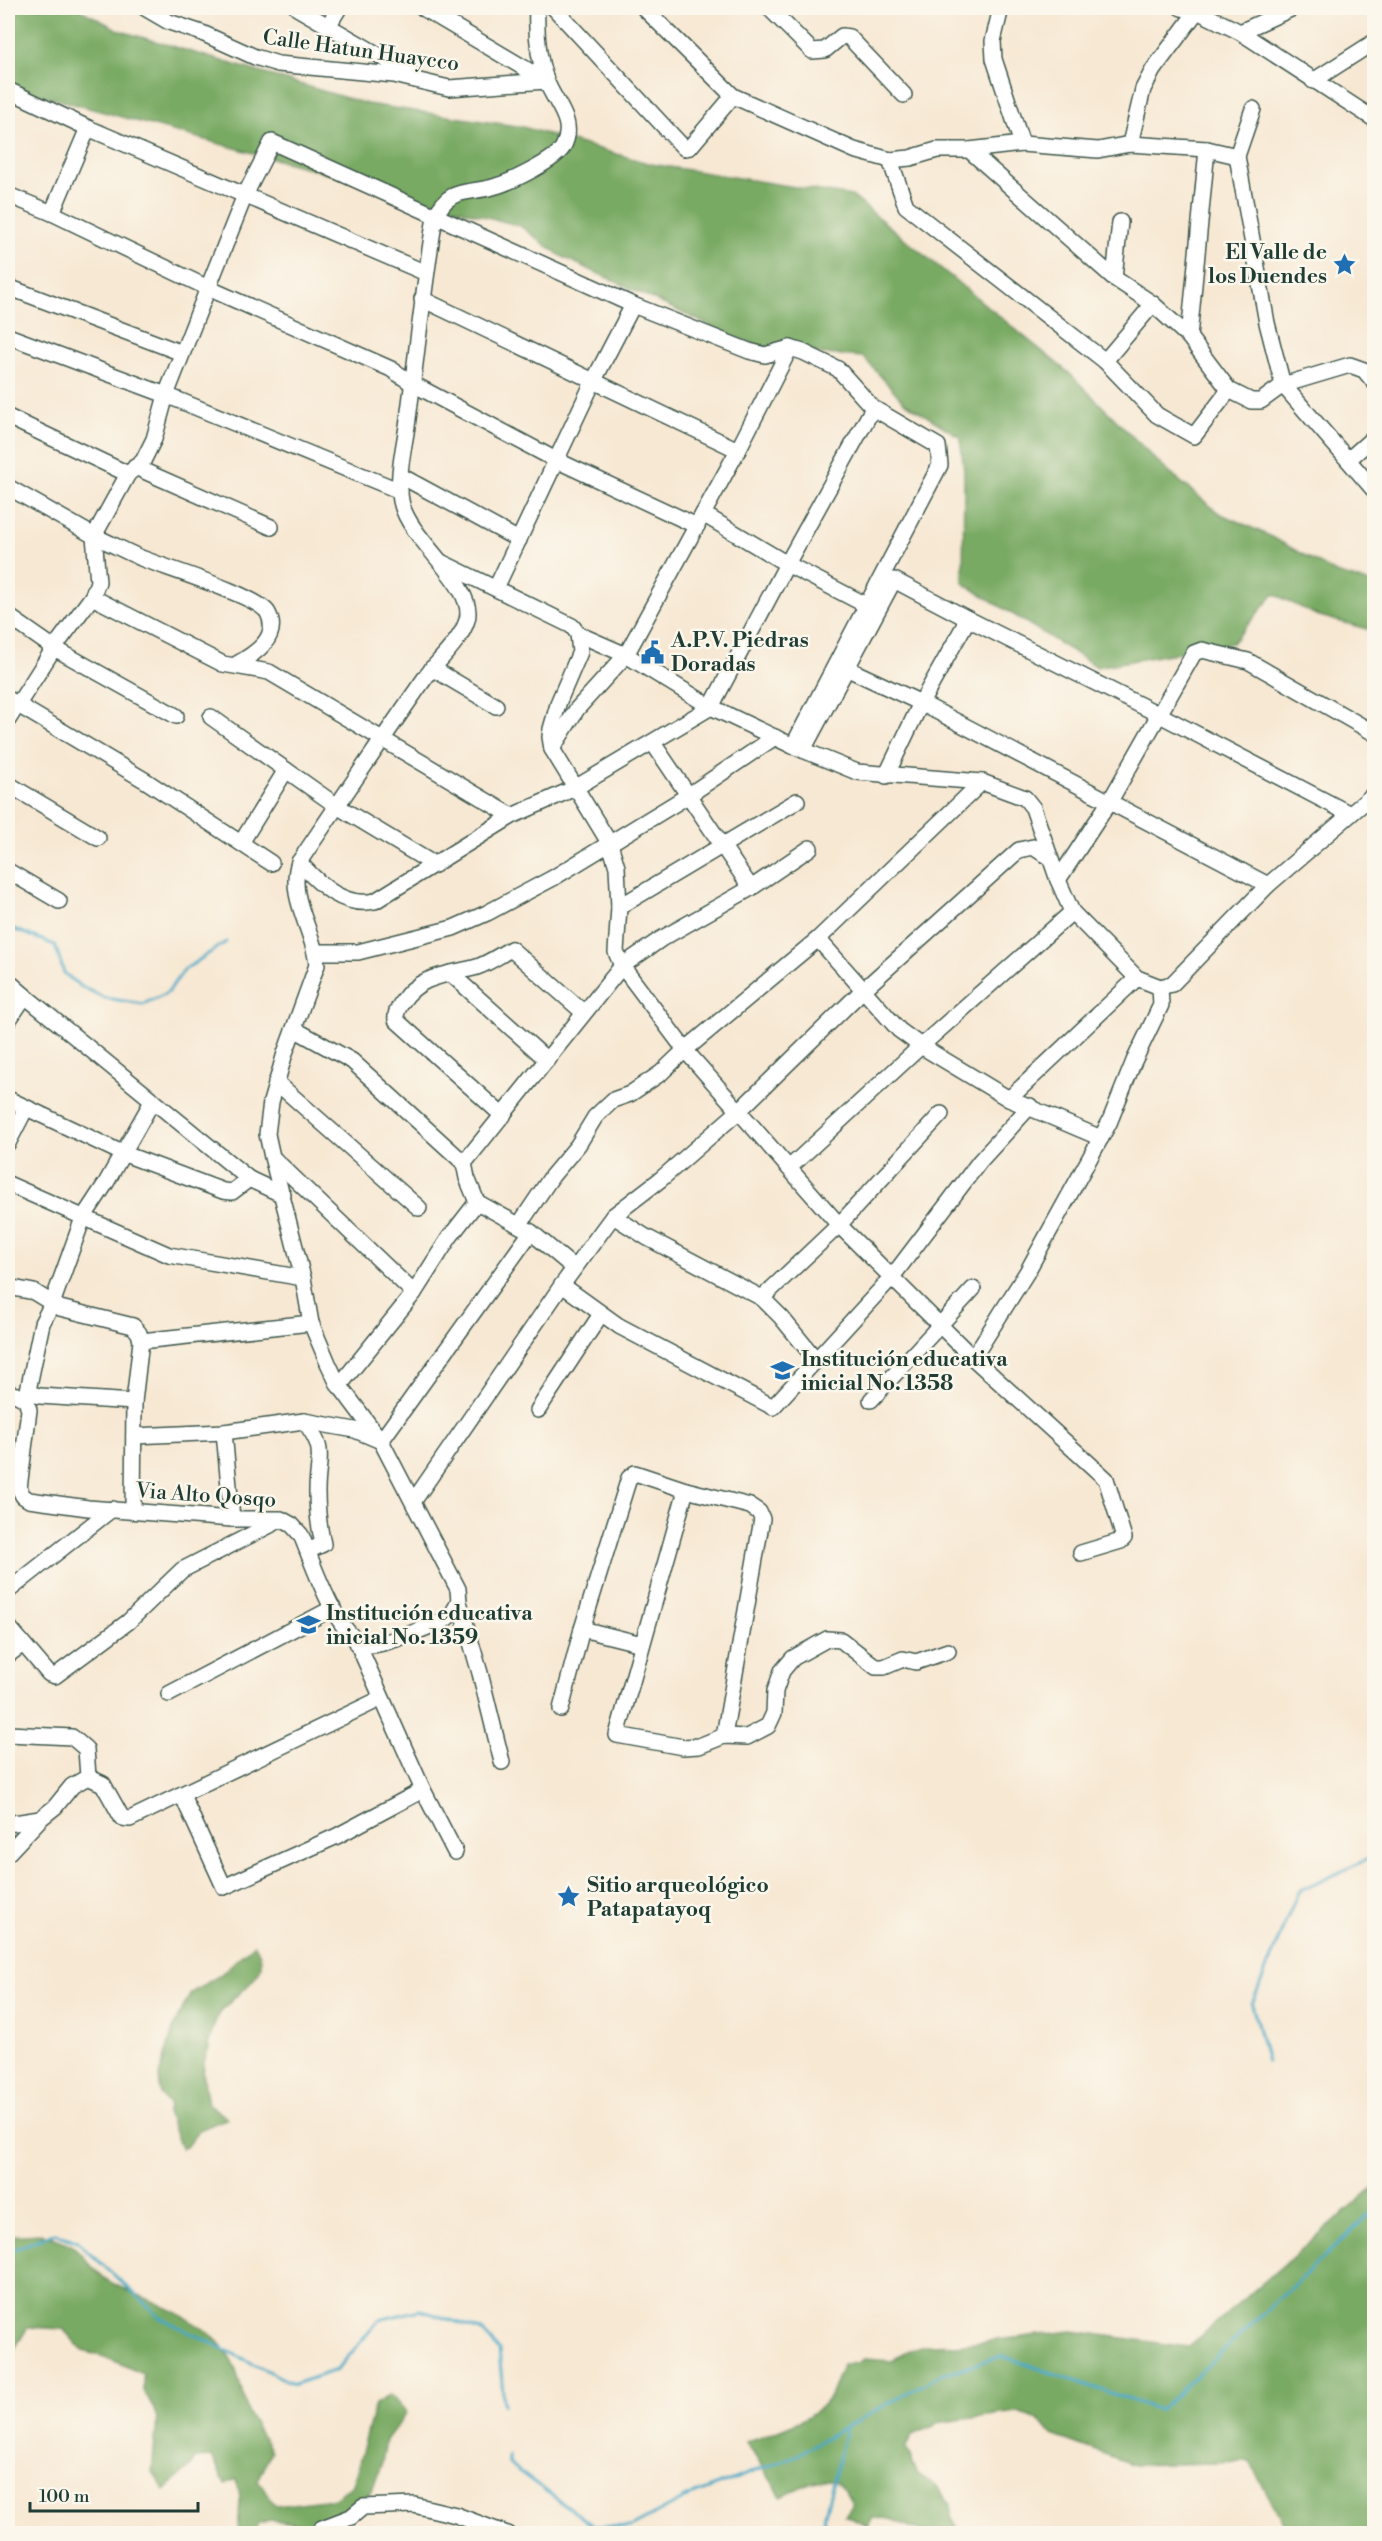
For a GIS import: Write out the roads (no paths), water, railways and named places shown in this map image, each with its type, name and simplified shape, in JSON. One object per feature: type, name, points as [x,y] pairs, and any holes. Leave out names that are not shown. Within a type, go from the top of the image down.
[{"type":"street","name":"Calle Hatun Huaycco","points":[[145,8],[169,22],[278,64],[394,75],[449,88],[546,81]]},
{"type":"street","points":[[297,8],[427,83]]},
{"type":"street","points":[[328,26],[339,8]]},
{"type":"street","points":[[423,8],[546,81]]},
{"type":"street","points":[[502,1762],[480,1673],[459,1602],[458,1589],[381,1441],[339,1386],[311,1323],[303,1278],[267,1134],[276,1082],[317,965],[316,952],[294,885],[299,862],[382,738],[461,632],[467,619],[469,607],[465,595],[416,533],[402,507],[400,484],[422,299],[435,217],[441,205],[456,193],[497,186],[552,159],[562,148],[568,131],[564,112],[546,81],[538,43],[537,8]]},
{"type":"street","points":[[554,8],[684,148],[690,147],[733,96]]},
{"type":"street","points":[[644,8],[733,96],[854,150],[890,160],[910,158],[937,150],[969,150],[1022,144],[1098,150],[1130,144],[1207,148],[1237,156]]},
{"type":"street","points":[[769,8],[812,51],[825,50],[842,36],[849,37],[903,95]]},
{"type":"street","points":[[1001,8],[993,41],[994,59],[1022,144]]},
{"type":"street","points":[[1181,8],[1197,11],[1240,32],[1374,119]]},
{"type":"street","points":[[1240,32],[1293,8]]},
{"type":"street","points":[[1130,144],[1143,89],[1153,70],[1197,11]]},
{"type":"street","points":[[1313,81],[1374,42]]},
{"type":"street","points":[[8,90],[88,129],[426,273]]},
{"type":"street","points":[[1253,109],[1237,156],[1267,323],[1283,385],[1374,490]]},
{"type":"street","points":[[52,213],[88,129]]},
{"type":"street","points":[[8,720],[12,702],[92,597],[98,582],[94,536],[131,471],[143,461],[154,440],[166,395],[208,288],[245,195],[272,142],[633,305],[749,351],[765,354],[790,348],[803,352],[838,369],[873,408],[938,446],[940,465],[867,605],[798,748]]},
{"type":"street","points":[[1189,337],[1207,148]]},
{"type":"street","points":[[969,150],[1114,278],[1153,304],[1189,337],[1229,390],[1251,401],[1261,401],[1283,385],[1350,365],[1364,370],[1374,382]]},
{"type":"street","points":[[890,160],[906,206],[1105,361],[1157,415],[1194,436],[1229,390]]},
{"type":"street","points":[[8,195],[52,213],[208,288],[391,369],[413,384],[556,460],[700,520],[867,605]]},
{"type":"street","points":[[1114,278],[1120,222]]},
{"type":"street","points":[[8,286],[183,353]]},
{"type":"street","points":[[422,299],[738,450]]},
{"type":"street","points":[[1105,361],[1153,304]]},
{"type":"street","points":[[496,588],[593,382],[633,305]]},
{"type":"street","points":[[8,336],[400,484],[519,540]]},
{"type":"street","points":[[552,749],[577,709],[626,655],[738,450],[790,348]]},
{"type":"street","points":[[299,862],[313,878],[330,891],[352,902],[375,901],[512,816],[575,788],[711,707],[873,408]]},
{"type":"street","points":[[8,417],[131,471],[271,527]]},
{"type":"street","points":[[1348,460],[1374,437]]},
{"type":"street","points":[[8,487],[94,536],[138,557],[245,597],[262,606],[268,613],[271,624],[269,638],[262,648],[235,665]]},
{"type":"street","points":[[439,560],[572,627],[578,634],[626,655],[711,707],[798,748],[857,772],[982,782],[1025,798],[1034,808],[1058,880],[1072,912],[1137,978],[1160,987],[1172,984],[1268,885],[1374,794]]},
{"type":"street","points":[[798,748],[846,668],[894,580],[1350,814]]},
{"type":"street","points":[[92,597],[223,664],[270,672],[512,816]]},
{"type":"street","points":[[8,616],[54,648],[176,716]]},
{"type":"street","points":[[886,776],[921,703],[968,619]]},
{"type":"street","points":[[578,634],[580,652],[551,729],[552,749],[610,843],[617,867],[619,907],[616,952],[622,966],[685,1050],[839,1225],[973,1358],[1106,1479],[1124,1538],[1121,1541],[1081,1553]]},
{"type":"street","points":[[1058,880],[1110,801],[1194,653],[1202,650],[1248,661],[1374,733]]},
{"type":"street","points":[[432,668],[496,706]]},
{"type":"street","points":[[846,668],[921,703],[1268,885]]},
{"type":"street","points":[[12,702],[146,781],[271,863]]},
{"type":"street","points":[[211,717],[337,807],[435,865]]},
{"type":"street","points":[[316,952],[358,952],[453,928],[553,878],[689,795],[776,737]]},
{"type":"street","points":[[653,743],[750,888]]},
{"type":"street","points":[[241,843],[286,770]]},
{"type":"street","points":[[381,1441],[525,1229],[552,1176],[578,1145],[595,1117],[613,1100],[630,1094],[662,1073],[685,1050],[818,939],[982,782]]},
{"type":"street","points":[[8,784],[98,838]]},
{"type":"street","points":[[619,907],[797,801]]},
{"type":"street","points":[[413,1502],[562,1285],[613,1216],[661,1179],[739,1111],[862,991],[1019,850],[1033,847],[1050,858]]},
{"type":"street","points":[[464,1163],[622,966],[661,939],[750,888],[810,849]]},
{"type":"street","points":[[8,872],[59,901]]},
{"type":"street","points":[[789,1168],[921,1046],[1072,912]]},
{"type":"street","points":[[818,939],[899,1030],[921,1046],[1009,1099],[1101,1138]]},
{"type":"street","points":[[503,1116],[396,1020],[396,1011],[415,986],[429,979],[479,966],[511,949],[583,1012]]},
{"type":"street","points":[[450,973],[547,1060]]},
{"type":"street","points":[[1009,1099],[1137,978]]},
{"type":"street","points":[[8,981],[249,1179],[283,1195]]},
{"type":"street","points":[[973,1358],[1028,1272],[1101,1138],[1161,1005],[1160,987]]},
{"type":"street","points":[[8,1021],[26,996]]},
{"type":"street","points":[[294,1029],[352,1061],[464,1163],[467,1178],[477,1202],[525,1229],[574,1268]]},
{"type":"street","points":[[276,1082],[419,1208]]},
{"type":"street","points":[[8,1098],[122,1153],[223,1191],[232,1192],[249,1179]]},
{"type":"street","name":"Via Alto Qosqo","points":[[153,1100],[83,1218],[52,1304],[42,1323],[27,1396],[29,1410],[19,1488],[15,1496],[29,1500],[112,1509],[232,1518],[281,1519],[292,1525],[301,1535],[342,1625],[356,1640],[380,1700],[455,1852]]},
{"type":"street","points":[[562,1285],[601,1314],[773,1407],[892,1277],[980,1161],[1029,1106]]},
{"type":"street","points":[[8,1143],[26,1108]]},
{"type":"street","points":[[762,1298],[839,1225],[941,1114]]},
{"type":"street","points":[[272,1157],[414,1293]]},
{"type":"street","points":[[8,1184],[169,1255],[303,1278]]},
{"type":"street","points":[[339,1386],[414,1293],[449,1238],[477,1202]]},
{"type":"street","points":[[613,1216],[646,1237],[762,1298],[817,1360]]},
{"type":"street","points":[[8,1287],[34,1292],[52,1304],[133,1326],[139,1333],[141,1341],[134,1402],[133,1510]]},
{"type":"street","points":[[871,1400],[973,1289]]},
{"type":"street","points":[[538,1410],[601,1314]]},
{"type":"street","points":[[141,1341],[311,1323]]},
{"type":"street","points":[[8,1393],[134,1402]]},
{"type":"street","points":[[134,1436],[224,1432],[304,1421],[355,1430],[381,1441]]},
{"type":"street","points":[[304,1421],[316,1436],[321,1461],[317,1490],[323,1544],[308,1551]]},
{"type":"street","points":[[224,1432],[232,1518]]},
{"type":"street","points":[[561,1709],[582,1629],[631,1474],[635,1473],[686,1490],[750,1506],[759,1512],[762,1520],[724,1736]]},
{"type":"street","points":[[686,1490],[656,1604],[642,1644],[617,1735],[683,1747],[699,1746],[724,1736],[747,1737],[768,1726],[774,1713],[775,1691],[782,1671],[793,1658],[827,1639],[841,1640],[876,1667],[884,1667],[903,1659],[916,1662],[948,1651]]},
{"type":"street","points":[[8,1591],[112,1509]]},
{"type":"street","points":[[8,1626],[50,1674],[55,1676],[128,1622],[182,1570],[281,1519]]},
{"type":"street","points":[[356,1640],[369,1645],[443,1621],[452,1614],[459,1602]]},
{"type":"street","points":[[169,1694],[333,1608]]},
{"type":"street","points":[[582,1629],[642,1644]]},
{"type":"street","points":[[8,1655],[23,1644]]},
{"type":"street","points":[[88,1777],[103,1784],[122,1818],[130,1819],[380,1700]]},
{"type":"street","points":[[8,1734],[72,1737],[86,1749],[88,1777]]},
{"type":"street","points":[[8,1853],[40,1819],[55,1807],[72,1786],[88,1777]]},
{"type":"street","points":[[182,1795],[224,1887],[337,1836],[423,1790]]},
{"type":"street","points":[[8,1824],[40,1819]]},
{"type":"street","points":[[323,2534],[322,2528],[351,2517],[363,2507],[414,2505],[456,2515],[507,2534]]},
{"type":"waterway","points":[[8,927],[55,945],[64,973],[80,986],[105,998],[143,1004],[167,993],[184,970],[226,942]]},
{"type":"waterway","points":[[1267,2062],[1252,2004],[1298,1892],[1374,1856]]},
{"type":"waterway","points":[[509,2456],[509,2464],[594,2526],[631,2527],[685,2498],[792,2457],[940,2375],[1002,2356],[1160,2410],[1374,2210]]},
{"type":"waterway","points":[[8,2252],[55,2233],[78,2242],[161,2318],[294,2384],[337,2370],[379,2320],[420,2310],[481,2330],[499,2350],[504,2405]]},
{"type":"waterway","points":[[820,2534],[847,2425]]},
{"type":"place","name":"El Valle de los Duendes","points":[[1345,264]]},
{"type":"place","name":"A.P.V. Piedras Doradas","points":[[653,652]]},
{"type":"place","name":"Institución educativa inicial No. 1358","points":[[783,1371]]},
{"type":"place","name":"Institución educativa inicial No. 1359","points":[[308,1625]]},
{"type":"place","name":"Sitio arqueológico Patapatayoq","points":[[569,1897]]}]
